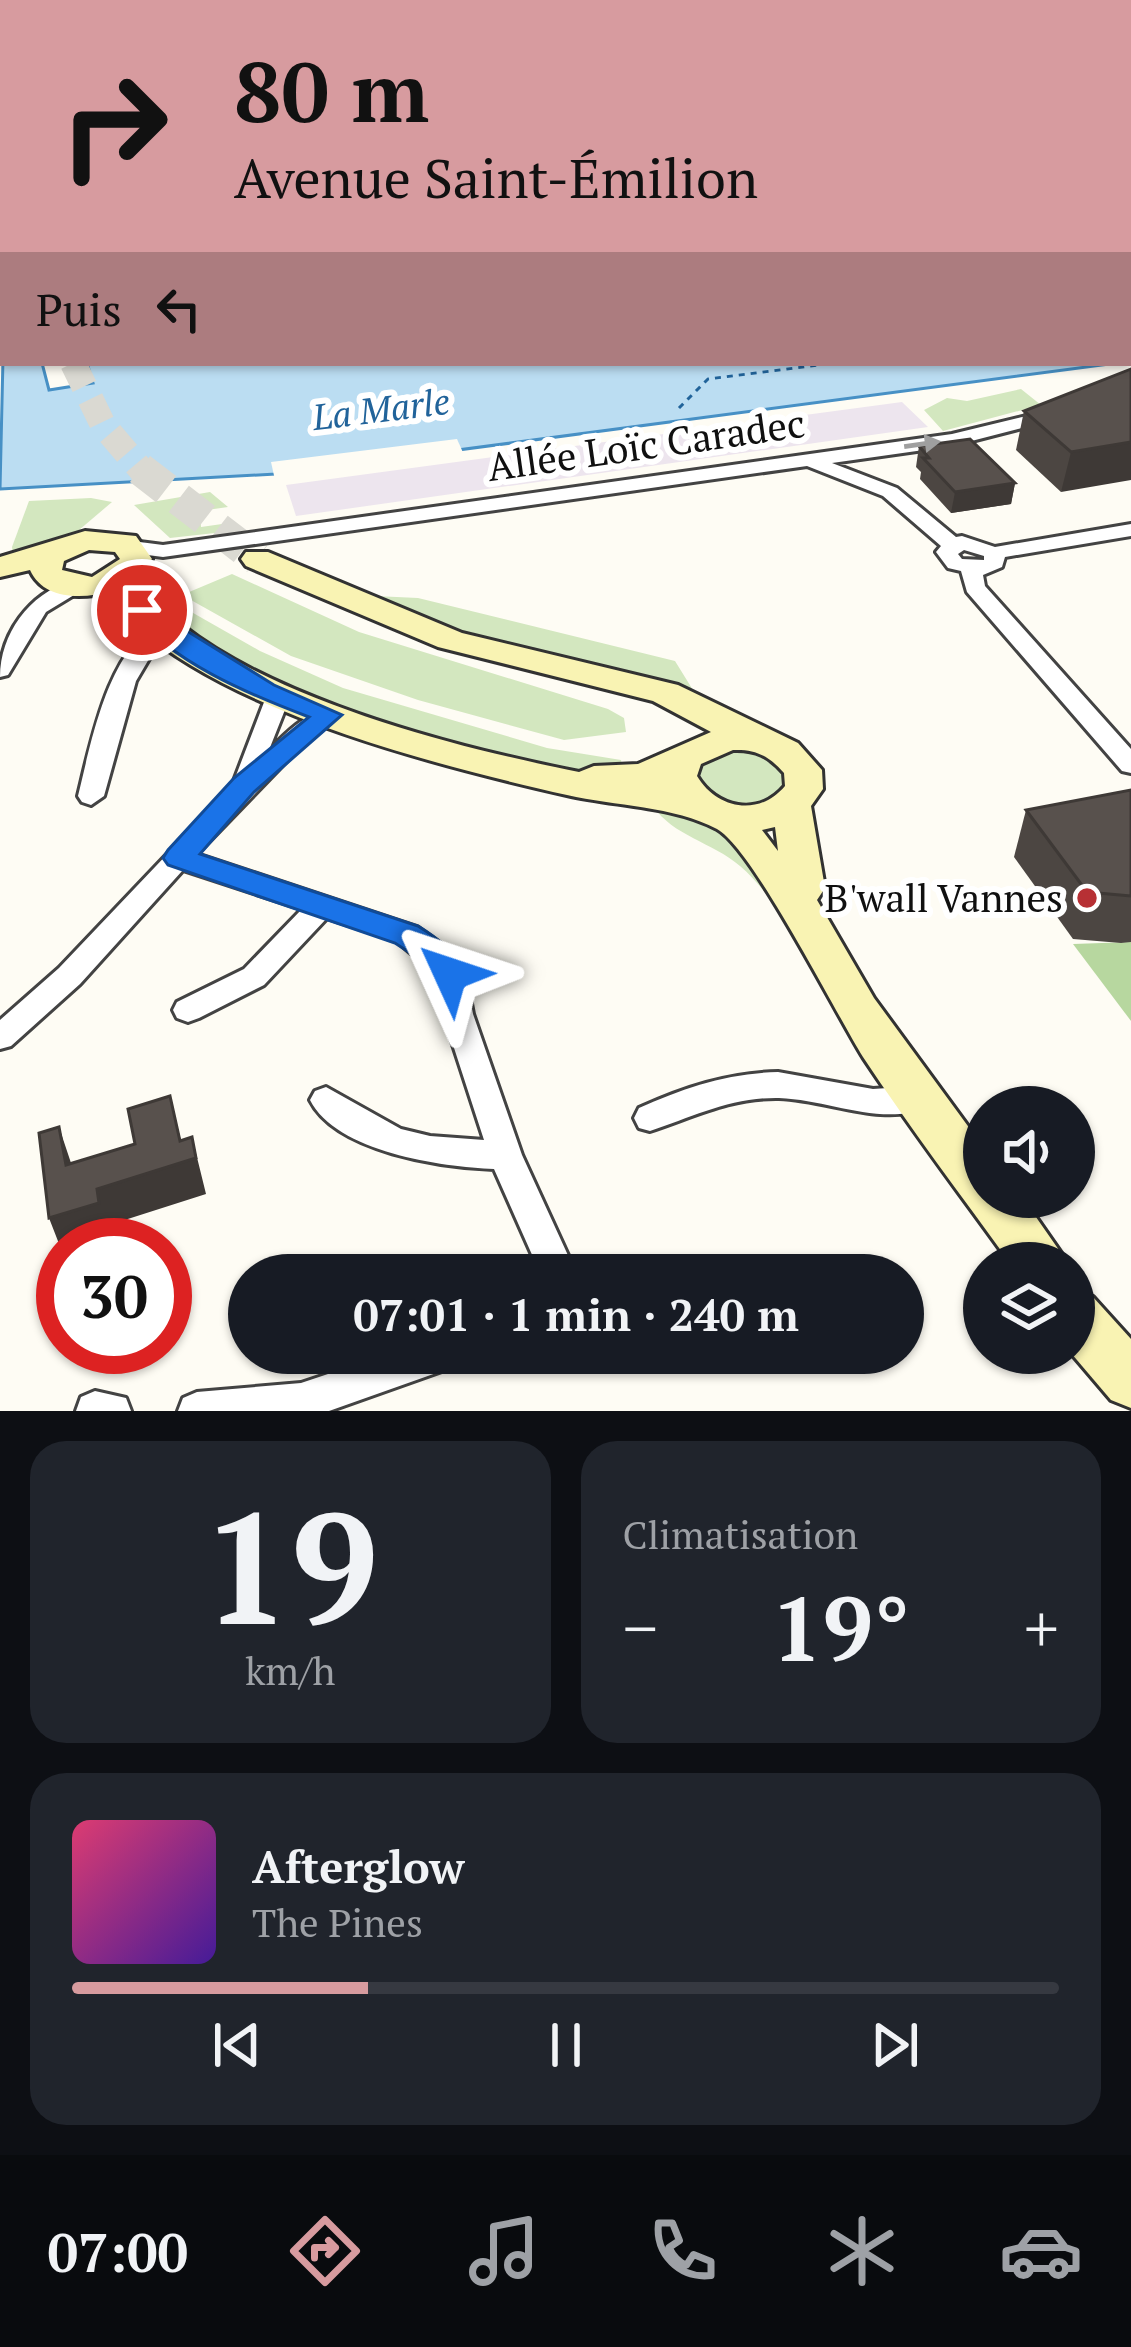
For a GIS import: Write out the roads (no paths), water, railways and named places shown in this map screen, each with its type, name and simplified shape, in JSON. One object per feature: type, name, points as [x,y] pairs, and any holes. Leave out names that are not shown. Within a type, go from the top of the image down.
[{"type":"main road","points":[[65,579],[95,539],[137,560],[155,625]]},
{"type":"main road","points":[[0,567],[65,579],[278,697],[582,790],[765,819],[792,807],[806,785],[804,773],[786,751],[665,693],[599,680],[397,622],[257,559]]},
{"type":"main road","points":[[0,579],[65,579],[137,560]]},
{"type":"main road","points":[[599,680],[670,718],[688,754]]},
{"type":"main road","points":[[524,773],[630,778],[719,739],[753,739]]},
{"type":"main road","points":[[688,754],[678,776],[795,898],[826,963],[963,1159]]},
{"type":"main road","points":[[792,807],[804,888],[795,898]]},
{"type":"main road","points":[[1008,1218],[1026,1242]]},
{"type":"main road","points":[[1095,1320],[1131,1351]]},
{"type":"main road","points":[[1095,1339],[1131,1381]]},
{"type":"street","name":"Allée Loïc Caradec","points":[[137,560],[989,434],[1076,405]]},
{"type":"street","points":[[806,459],[890,491],[952,545]]},
{"type":"street","points":[[994,553],[1131,530]]},
{"type":"street","points":[[975,543],[994,553],[997,558],[989,567],[971,568],[950,560],[946,552],[952,545],[975,543]]},
{"type":"street","points":[[971,568],[982,595],[1131,765]]},
{"type":"street","points":[[0,670],[38,608],[65,579]]},
{"type":"street","points":[[92,796],[113,709],[155,625]]},
{"type":"street","points":[[244,785],[242,776],[278,697]]},
{"type":"street","points":[[0,1036],[68,977],[244,785],[328,715]]},
{"type":"street","points":[[178,858],[407,934],[441,961],[460,994],[458,1014],[505,1155],[550,1254]]},
{"type":"street","points":[[188,1010],[254,977],[322,906]]},
{"type":"street","points":[[650,1118],[683,1102],[751,1086],[792,1086],[881,1106],[918,1099]]},
{"type":"street","points":[[326,1100],[374,1136],[402,1147],[505,1155]]},
{"type":"street","points":[[197,1411],[302,1402],[382,1374]]},
{"type":"street","points":[[94,1410],[112,1411]]},
{"type":"water","name":"La Marle","points":[[3,366],[43,366],[49,390],[93,383],[88,366],[1094,366],[276,474],[0,489]]},
{"type":"tunnel","points":[[74,366],[103,425],[141,470]]},
{"type":"tunnel","points":[[141,470],[257,559]]},
{"type":"place","name":"B'wall Vannes","points":[[1087,898]]}]
